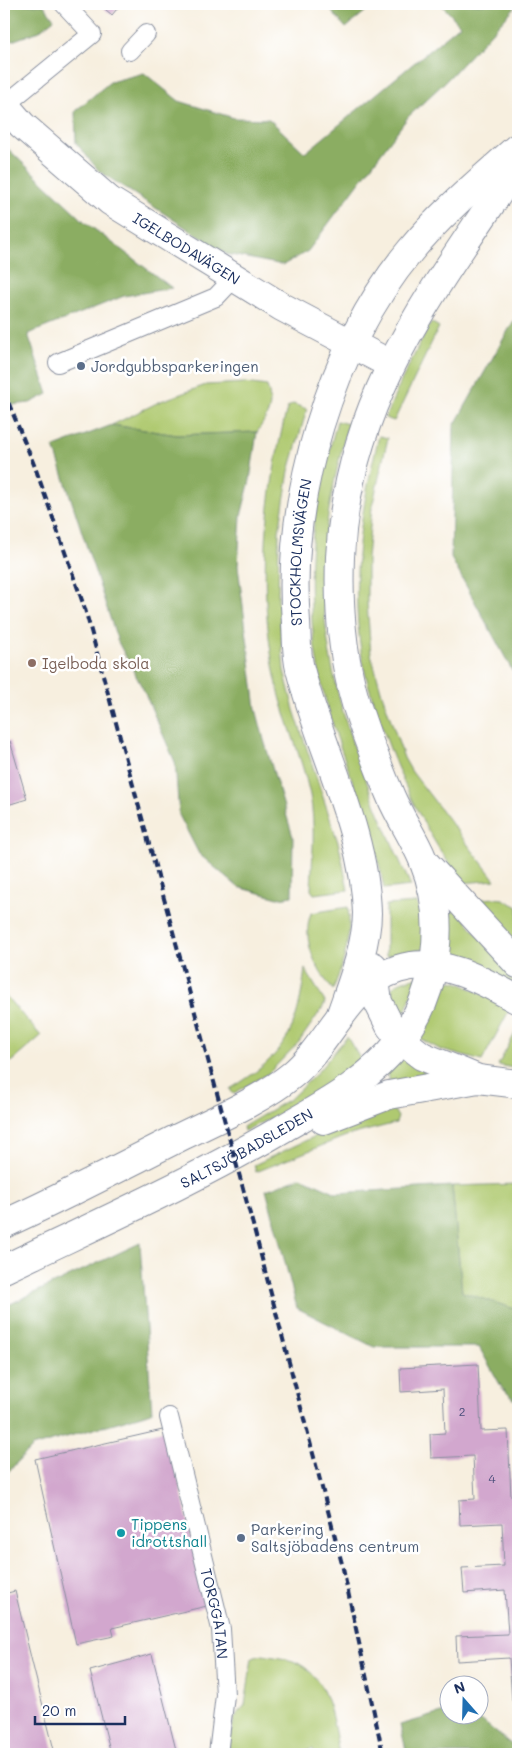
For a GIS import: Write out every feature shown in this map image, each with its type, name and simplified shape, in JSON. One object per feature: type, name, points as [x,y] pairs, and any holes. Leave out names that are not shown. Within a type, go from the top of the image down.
[{"type":"main road","name":"IGELBODAVÄGEN","points":[[4,104],[42,143],[110,201],[234,278],[390,364]]},
{"type":"main road","name":"STOCKHOLMSVÄGEN","points":[[341,1014],[354,978],[367,915],[360,862],[299,666],[294,555],[300,503],[309,462],[326,410],[352,344],[389,280],[410,250],[447,211],[518,147]]},
{"type":"main road","points":[[434,965],[436,922],[424,861],[391,798],[356,704],[346,660],[339,608],[340,553],[357,453],[375,400],[390,364],[446,268],[518,164]]},
{"type":"main road","points":[[424,861],[518,964]]},
{"type":"main road","points":[[367,915],[378,1002],[390,1026],[401,1040],[422,1056],[478,1078],[518,1084]]},
{"type":"main road","points":[[4,1224],[202,1126],[293,1075],[318,1047],[341,1014],[359,994],[396,969],[415,965],[434,965],[460,972],[518,1000]]},
{"type":"main road","name":"SALTSJÖBADSLEDEN","points":[[4,1269],[232,1158],[344,1093],[374,1069],[401,1040],[418,1013],[429,988],[434,965]]},
{"type":"main road","points":[[232,1158],[389,1094],[478,1078]]},
{"type":"lane","points":[[4,104],[92,34],[64,4]]},
{"type":"lane","points":[[130,51],[146,34]]},
{"type":"lane","points":[[58,362],[216,298],[234,278]]},
{"type":"lane","name":"TORGGATAN","points":[[169,1417],[221,1629],[225,1695],[218,1754]]},
{"type":"green space","points":[[4,4],[44,5],[54,19],[39,31],[4,44]]},
{"type":"green space","points":[[325,4],[374,4],[346,28]]},
{"type":"green space","points":[[441,4],[518,4],[447,80],[408,117],[308,251],[283,265],[226,254],[99,171],[76,143],[75,111],[110,82],[144,73],[179,101],[234,118],[269,119],[305,153],[460,25]]},
{"type":"green space","points":[[4,145],[85,222],[172,288],[124,296],[28,334],[48,394],[30,403],[12,405],[4,386]]},
{"type":"green space","points":[[518,313],[518,670],[512,670],[451,558],[454,426]]},
{"type":"green space","points":[[431,322],[439,327],[394,421],[385,418],[402,379]]},
{"type":"green space","points":[[245,383],[267,386],[269,393],[269,411],[257,432],[177,435],[112,425],[161,401],[206,385]]},
{"type":"green space","points":[[293,404],[307,409],[289,471],[279,532],[278,600],[284,670],[294,710],[339,845],[348,890],[314,894],[311,890],[313,831],[310,795],[277,687],[266,606],[266,541],[273,477],[286,412],[288,407]]},
{"type":"green space","points":[[337,421],[348,424],[331,497],[324,552],[324,612],[330,653],[349,733],[378,810],[411,886],[384,889],[366,819],[327,705],[313,635],[310,588],[312,540],[324,469]]},
{"type":"green space","points":[[112,425],[177,435],[257,432],[250,480],[241,516],[238,566],[256,709],[293,837],[292,896],[278,898],[238,887],[199,854],[179,815],[175,762],[143,689],[118,642],[54,447]]},
{"type":"green space","points":[[379,436],[388,438],[372,507],[367,558],[367,603],[371,654],[382,694],[404,758],[412,772],[495,880],[463,883],[450,866],[418,812],[400,774],[365,673],[358,624],[357,570],[362,516]]},
{"type":"green space","points":[[503,899],[518,907],[518,950],[475,900]]},
{"type":"green space","points":[[417,903],[423,921],[425,949],[386,956],[386,905]]},
{"type":"green space","points":[[454,906],[491,951],[518,979],[518,988],[473,961],[446,953],[443,911]]},
{"type":"green space","points":[[348,907],[348,939],[341,969],[333,990],[321,973],[312,954],[309,944],[308,923],[311,913]]},
{"type":"green space","points":[[305,969],[325,1002],[323,1007],[299,1042],[269,1073],[233,1094],[230,1089],[264,1065],[286,1040],[298,1010]]},
{"type":"green space","points":[[419,977],[402,1019],[393,1002],[391,990],[400,983]]},
{"type":"green space","points":[[441,980],[457,982],[511,1007],[482,1061],[441,1050],[417,1037]]},
{"type":"green space","points":[[4,994],[41,1036],[4,1068]]},
{"type":"green space","points":[[518,1028],[518,1069],[498,1065]]},
{"type":"green space","points":[[347,1037],[364,1065],[315,1097],[244,1131],[243,1127],[291,1098],[315,1075]]},
{"type":"green space","points":[[400,1057],[424,1071],[436,1074],[391,1083],[386,1073]]},
{"type":"green space","points":[[392,1107],[398,1117],[396,1123],[346,1136],[256,1172],[254,1165],[326,1131]]},
{"type":"green space","points":[[301,1177],[337,1193],[452,1186],[462,1292],[518,1310],[518,1403],[502,1388],[479,1347],[374,1347],[297,1308],[266,1190]]},
{"type":"green space","points":[[518,1184],[518,1310],[462,1293],[452,1186]]},
{"type":"green space","points":[[140,1243],[152,1412],[32,1447],[8,1472],[4,1471],[4,1307]]},
{"type":"green space","points":[[263,1655],[293,1661],[305,1667],[315,1677],[327,1701],[339,1754],[315,1754],[313,1749],[292,1754],[228,1754],[234,1719],[245,1705],[252,1658]]},
{"type":"green space","points":[[440,1714],[440,1726],[488,1726],[518,1750],[518,1754],[407,1754],[400,1725]]},
{"type":"building","points":[[99,4],[121,4],[112,15]]},
{"type":"building","points":[[10,741],[27,799],[4,806],[4,742]]},
{"type":"building","points":[[478,1364],[481,1431],[508,1430],[511,1497],[518,1497],[518,1701],[512,1701],[509,1658],[457,1661],[456,1636],[508,1634],[505,1590],[464,1593],[462,1568],[504,1566],[502,1523],[460,1525],[459,1500],[475,1499],[473,1456],[431,1458],[430,1434],[445,1433],[443,1389],[401,1392],[400,1368]]},
{"type":"building","name":"Tippens idrottshall","points":[[167,1429],[207,1606],[112,1628],[114,1636],[76,1644],[35,1459]]},
{"type":"building","points":[[15,1591],[55,1754],[4,1754],[4,1594]]},
{"type":"building","points":[[152,1654],[177,1754],[111,1754],[90,1671]]},
{"type":"railway","points":[[4,392],[35,467],[85,609],[253,1225],[342,1564],[383,1754]]},
{"type":"place","name":"Jordgubbsparkeringen","points":[[81,366]]},
{"type":"place","name":"Igelboda skola","points":[[32,663]]},
{"type":"place","name":"Tippens idrottshall","points":[[121,1533]]},
{"type":"place","name":"Parkering Saltsjöbadens centrum","points":[[241,1538]]}]
